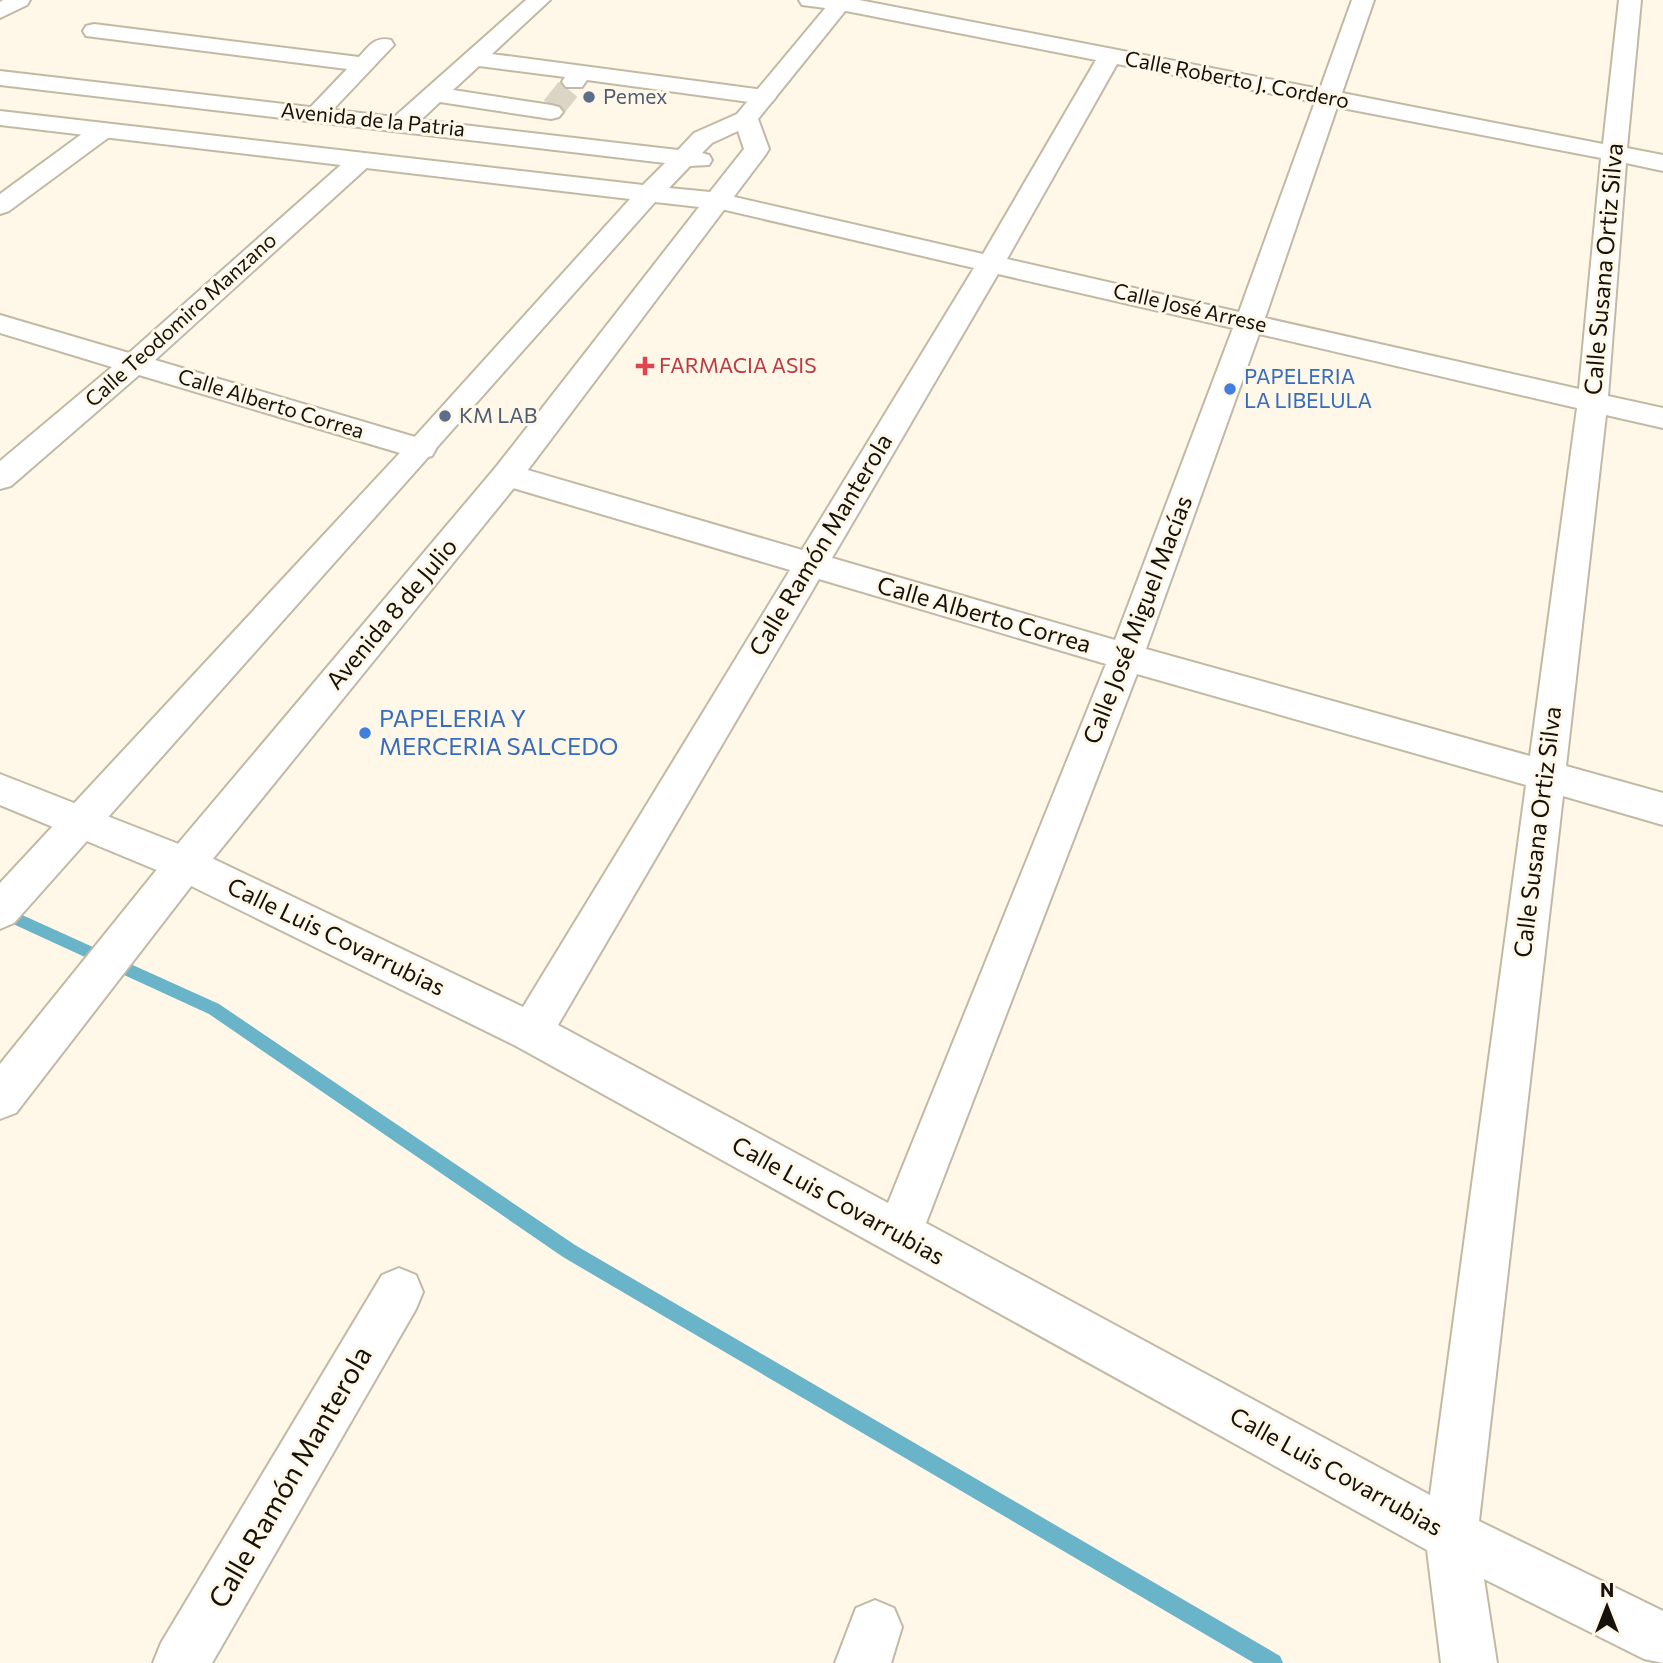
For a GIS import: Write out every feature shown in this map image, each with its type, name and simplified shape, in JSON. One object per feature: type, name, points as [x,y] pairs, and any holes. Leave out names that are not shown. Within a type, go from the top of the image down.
[{"type":"street","points":[[0,11],[19,0]]},
{"type":"street","points":[[402,123],[539,0]]},
{"type":"street","name":"Calle Roberto J. Cordero","points":[[810,0],[842,2],[1663,163]]},
{"type":"street","name":"Calle José Miguel Macías","points":[[899,1234],[1126,657],[1250,321],[1363,0]]},
{"type":"street","name":"Calle Susana Ortiz Silva","points":[[1466,1641],[1451,1535],[1593,402],[1630,0]]},
{"type":"street","points":[[0,911],[421,449],[649,192],[703,138],[755,108],[842,2]]},
{"type":"street","points":[[94,31],[363,64]]},
{"type":"street","points":[[317,113],[383,45]]},
{"type":"street","name":"Calle Ramón Manterola","points":[[531,1032],[991,263],[1110,56]]},
{"type":"street","points":[[474,59],[523,65],[755,108]]},
{"type":"street","points":[[477,100],[523,65]]},
{"type":"street","name":"Avenida de la Patria","points":[[0,78],[745,165]]},
{"type":"street","points":[[435,94],[552,110],[531,138]]},
{"type":"street","name":"Avenida 8 de Julio","points":[[0,1098],[185,864],[508,475],[745,165],[757,149],[755,108]]},
{"type":"street","name":"Avenida de la Patria","points":[[0,118],[717,201]]},
{"type":"street","points":[[0,206],[103,130]]},
{"type":"street","name":"Calle Teodomiro Manzano","points":[[0,478],[134,364],[361,160]]},
{"type":"street","name":"Calle José Arrese","points":[[717,201],[1250,321],[1663,418]]},
{"type":"street","name":"Calle Alberto Correa","points":[[0,324],[421,449]]},
{"type":"street","name":"Calle Alberto Correa","points":[[508,475],[1126,657],[1663,809]]},
{"type":"street","name":"Calle Luis Covarrubias","points":[[0,789],[185,864],[531,1032],[1451,1535],[1663,1640]]},
{"type":"street","name":"Calle Ramón Manterola","points":[[181,1663],[399,1292]]},
{"type":"waterway","points":[[0,911],[214,1009],[569,1251],[1273,1663]]},
{"type":"tunnel","points":[[553,108],[574,82]]},
{"type":"place","name":"Pemex","points":[[589,97]]},
{"type":"place","name":"FARMACIA ASIS","points":[[645,366]]},
{"type":"place","name":"PAPELERIA LA LIBELULA","points":[[1230,389]]},
{"type":"place","name":"KM LAB","points":[[445,416]]},
{"type":"place","name":"PAPELERIA Y MERCERIA SALCEDO","points":[[365,733]]}]
